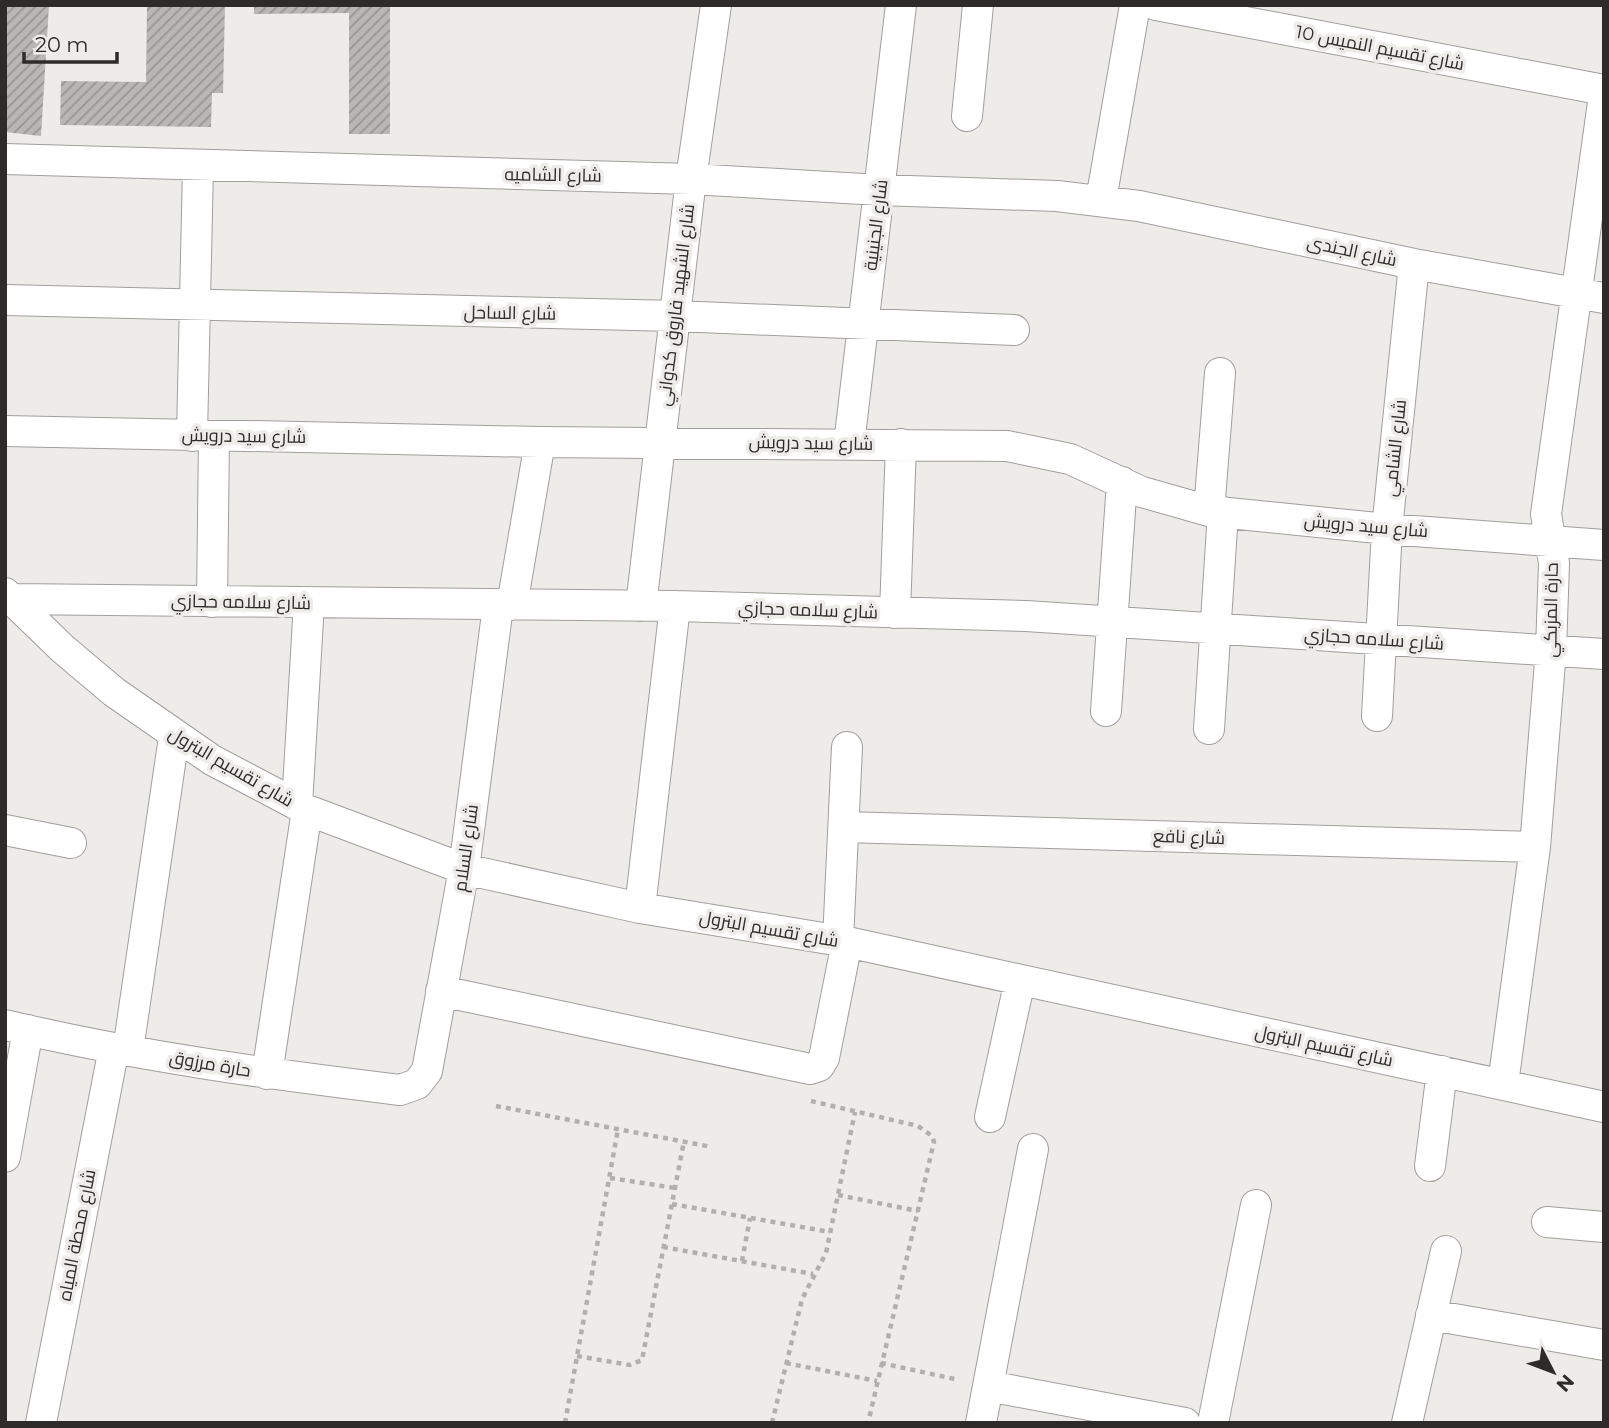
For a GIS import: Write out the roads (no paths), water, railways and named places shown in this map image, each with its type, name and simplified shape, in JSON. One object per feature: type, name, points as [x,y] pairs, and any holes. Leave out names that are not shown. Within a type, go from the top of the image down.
[{"type":"street","name":"شارع الشهيد فاروق كدواني","points":[[641,606],[691,179],[716,5]]},
{"type":"street","name":"شارع الجنينية","points":[[849,444],[901,5]]},
{"type":"street","points":[[967,116],[978,5]]},
{"type":"street","points":[[1101,200],[1135,5]]},
{"type":"street","name":"شارع تقسيم النميس 10","points":[[1156,5],[1604,93]]},
{"type":"street","name":"حارة المزبكي","points":[[1503,1084],[1535,847],[1551,650],[1554,563],[1548,541],[1546,514],[1590,296],[1604,93]]},
{"type":"street","name":"شارع الشاميه","points":[[5,159],[198,167],[691,179],[1101,200]]},
{"type":"street","points":[[198,167],[195,307],[212,602]]},
{"type":"street","name":"شارع الجندى","points":[[1101,200],[1414,264],[1590,296]]},
{"type":"street","name":"شارع الشامي","points":[[1377,716],[1387,529],[1414,264]]},
{"type":"street","name":"شارع الساحل","points":[[5,300],[195,307],[676,316],[1014,330]]},
{"type":"street","points":[[1209,729],[1215,629],[1220,373]]},
{"type":"street","name":"شارع سيد درويش","points":[[5,432],[1029,448],[1070,459],[1164,500],[1216,512],[1387,529],[1604,545]]},
{"type":"street","name":"شارع السلام","points":[[417,1084],[426,1070],[464,869],[505,606],[540,442]]},
{"type":"street","points":[[895,612],[901,444]]},
{"type":"street","points":[[1106,711],[1122,482]]},
{"type":"street","name":"شارع سلامه حجازي","points":[[8,596],[212,602],[674,606],[895,612],[1112,622],[1604,654]]},
{"type":"street","name":"شارع تقسيم البترول","points":[[8,596],[93,675],[174,737],[302,807],[464,869],[640,908],[843,942],[1604,1107]]},
{"type":"street","points":[[267,1074],[302,807],[309,603]]},
{"type":"street","points":[[640,908],[674,606]]},
{"type":"street","name":"شارع محطة المياه","points":[[41,1423],[121,1049],[174,737]]},
{"type":"street","points":[[441,991],[810,1069],[819,1066],[824,1058],[843,942],[847,747]]},
{"type":"street","name":"شارع نافع","points":[[844,827],[1535,847]]},
{"type":"street","points":[[5,830],[71,843]]},
{"type":"street","points":[[990,1117],[1020,980]]},
{"type":"street","points":[[5,1157],[17,1028]]},
{"type":"street","name":"حارة مرزوق","points":[[17,1028],[267,1074],[401,1090],[417,1084]]},
{"type":"street","points":[[1430,1166],[1442,1071]]},
{"type":"street","points":[[981,1423],[1033,1149]]},
{"type":"street","points":[[1213,1423],[1256,1205]]},
{"type":"street","points":[[1547,1222],[1604,1227]]},
{"type":"street","points":[[1407,1423],[1446,1251]]},
{"type":"street","points":[[1431,1315],[1604,1345]]},
{"type":"street","points":[[988,1386],[1185,1423]]}]
